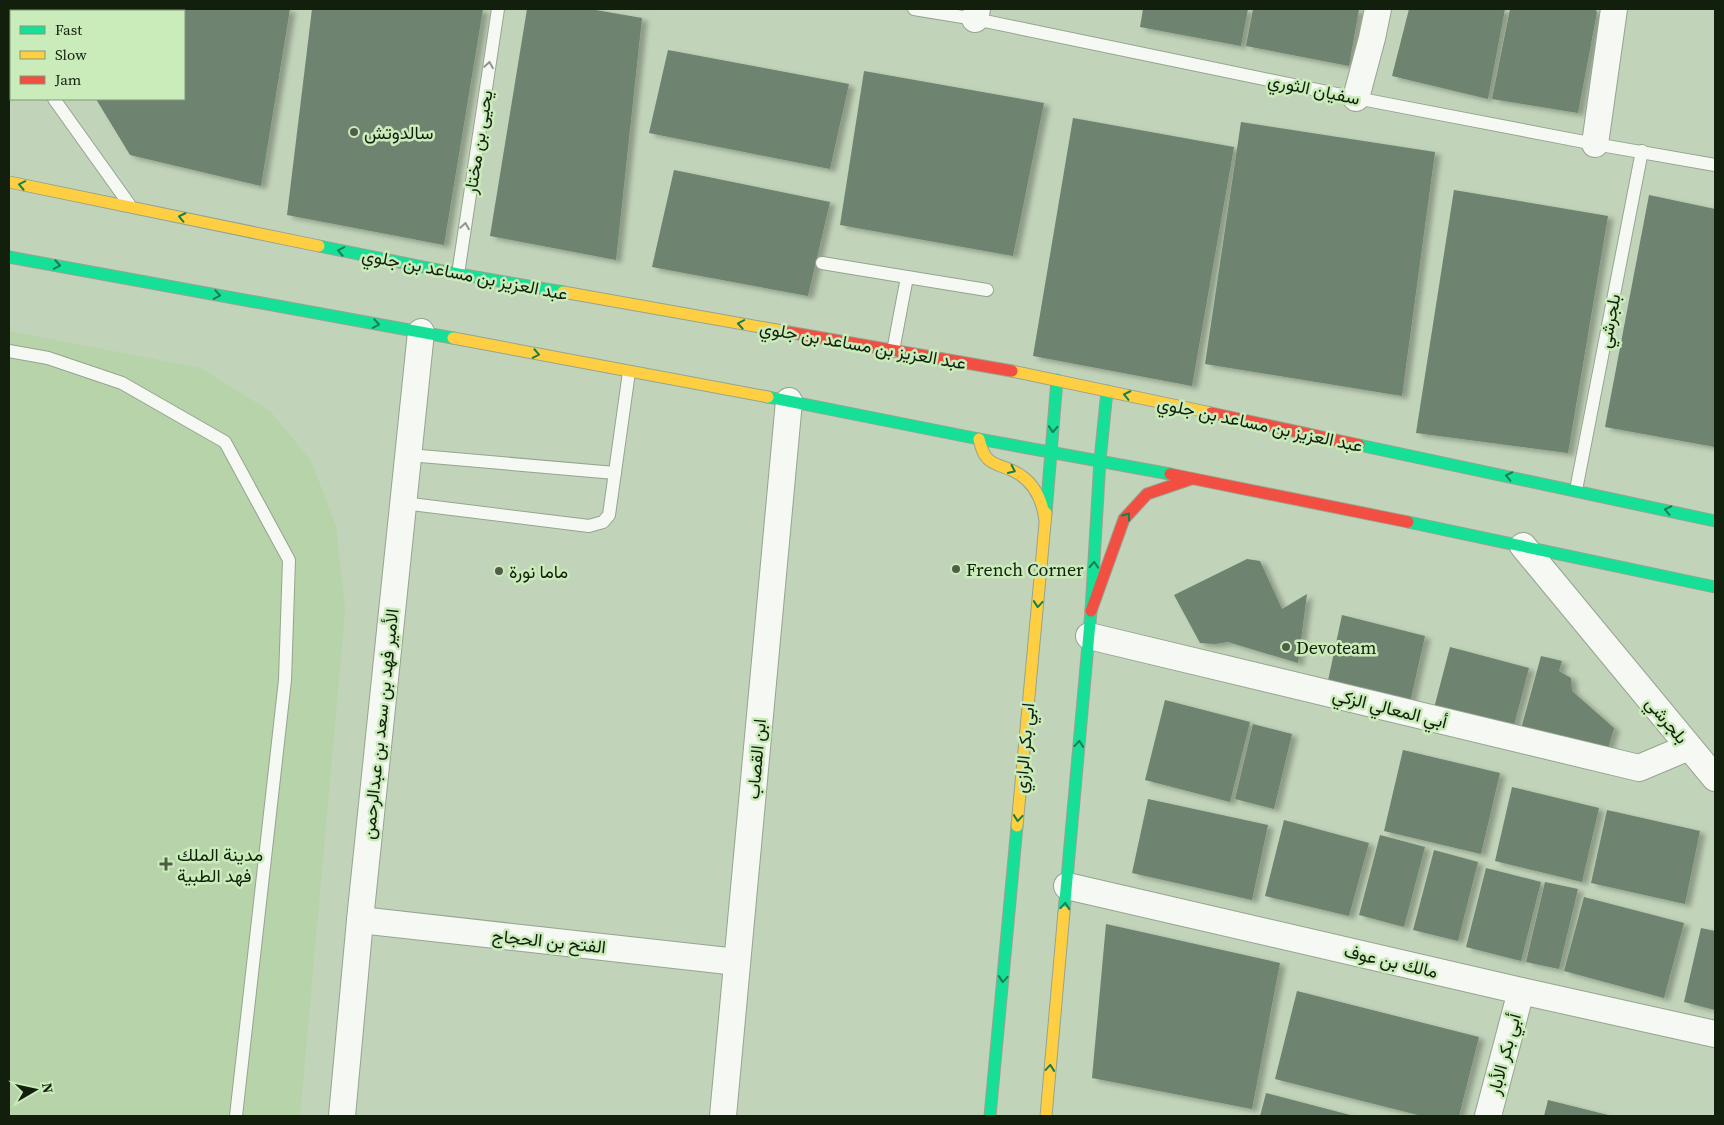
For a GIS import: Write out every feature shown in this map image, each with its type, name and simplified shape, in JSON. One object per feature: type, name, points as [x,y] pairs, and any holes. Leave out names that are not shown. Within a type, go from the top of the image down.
[{"type":"main road","name":"عبد العزيز بن مساعد بن جلوي","points":[[9,182],[458,274],[1019,372],[1715,521]]},
{"type":"main road","points":[[9,257],[421,332],[789,401],[979,439],[1100,460],[1330,505],[1715,587]]},
{"type":"main road","name":"ابي بكر الرازي","points":[[990,1116],[1057,380]]},
{"type":"main road","points":[[1046,1116],[1090,623],[1100,460],[1107,391]]},
{"type":"main road","points":[[979,439],[982,452],[989,460],[1016,471],[1028,480],[1038,492],[1044,505],[1045,520]]},
{"type":"main road","points":[[1090,623],[1124,519],[1147,494],[1191,479]]},
{"type":"street","points":[[1356,98],[1378,9]]},
{"type":"street","points":[[1595,144],[1614,9]]},
{"type":"street","name":"الأمير فهد بن سعد بن عبدالرحمن","points":[[342,1116],[360,920],[421,332]]},
{"type":"street","name":"ابن القصاب","points":[[723,1116],[789,401]]},
{"type":"street","name":"بلجرشي","points":[[1523,546],[1715,778]]},
{"type":"street","name":"أبي المعالي الزكي","points":[[1090,623],[1639,768],[1689,747]]},
{"type":"street","name":"مالك بن عوف","points":[[1067,886],[1715,1034]]},
{"type":"street","name":"الفتح بن الحجاج","points":[[360,920],[737,962]]},
{"type":"street","name":"أبي بكر الأبار","points":[[1488,1116],[1521,991]]},
{"type":"lane","name":"يحيى بن مختار","points":[[458,274],[498,9]]},
{"type":"lane","name":"سفيان الثوري","points":[[914,9],[976,14],[1356,98],[1715,165]]},
{"type":"lane","points":[[55,100],[131,206]]},
{"type":"lane","name":"بلجرشي","points":[[1576,490],[1642,151]]},
{"type":"lane","points":[[822,263],[987,290]]},
{"type":"lane","points":[[893,351],[907,277]]},
{"type":"lane","points":[[9,351],[48,358],[122,383],[225,442],[289,560],[285,680],[236,1116]]},
{"type":"lane","points":[[403,503],[589,526],[603,522],[609,515],[629,372]]},
{"type":"lane","points":[[409,454],[615,473]]},
{"type":"shaded area","name":"مدينة الملك فهد الطبية","points":[[9,331],[200,368],[270,411],[311,461],[336,526],[345,611],[300,1116],[9,1116]]},
{"type":"building","points":[[290,9],[261,186],[130,155],[97,100],[185,100],[185,10],[39,10]]},
{"type":"building","points":[[312,9],[483,9],[444,245],[287,215]]},
{"type":"building","points":[[527,9],[590,9],[642,18],[616,260],[490,236]]},
{"type":"building","points":[[1143,9],[1248,9],[1241,46],[1140,27]]},
{"type":"building","points":[[1253,9],[1359,9],[1349,66],[1246,46]]},
{"type":"building","points":[[1409,9],[1505,9],[1488,99],[1392,76]]},
{"type":"building","points":[[1510,9],[1595,9],[1597,12],[1578,113],[1492,99]]},
{"type":"building","points":[[668,50],[849,84],[830,169],[649,133]]},
{"type":"building","points":[[864,71],[1044,103],[1013,256],[840,225]]},
{"type":"building","points":[[1073,118],[1234,147],[1192,386],[1033,356]]},
{"type":"building","points":[[1241,122],[1435,152],[1402,396],[1205,364]]},
{"type":"building","points":[[674,170],[830,202],[808,296],[652,267]]},
{"type":"building","points":[[1454,190],[1608,216],[1568,453],[1416,433]]},
{"type":"building","points":[[1649,195],[1715,209],[1715,447],[1605,427]]},
{"type":"building","points":[[1247,559],[1260,561],[1282,609],[1307,594],[1298,663],[1228,642],[1215,644],[1200,643],[1174,595]]},
{"type":"building","points":[[1342,615],[1425,636],[1407,716],[1326,690]]},
{"type":"building","points":[[1450,647],[1529,668],[1512,733],[1433,712]]},
{"type":"building","points":[[1541,656],[1562,661],[1559,671],[1571,678],[1572,691],[1614,728],[1608,749],[1521,729]]},
{"type":"building","points":[[1165,700],[1250,722],[1230,802],[1145,780]]},
{"type":"building","points":[[1253,724],[1292,734],[1274,809],[1235,799]]},
{"type":"building","points":[[1403,750],[1500,773],[1481,854],[1384,831]]},
{"type":"building","points":[[1512,787],[1599,808],[1582,882],[1495,861]]},
{"type":"building","points":[[1148,799],[1268,825],[1252,900],[1132,873]]},
{"type":"building","points":[[1607,810],[1700,831],[1685,904],[1591,883]]},
{"type":"building","points":[[1284,820],[1369,843],[1349,916],[1265,896]]},
{"type":"building","points":[[1380,835],[1425,847],[1404,927],[1359,915]]},
{"type":"building","points":[[1434,850],[1478,862],[1458,941],[1413,930]]},
{"type":"building","points":[[1486,868],[1541,882],[1521,961],[1466,947]]},
{"type":"building","points":[[1545,882],[1578,889],[1559,969],[1526,962]]},
{"type":"building","points":[[1584,897],[1684,923],[1664,998],[1564,971]]},
{"type":"building","points":[[1106,924],[1280,963],[1252,1109],[1092,1078]]},
{"type":"building","points":[[1701,928],[1715,931],[1715,1010],[1684,1002]]},
{"type":"building","points":[[1297,991],[1479,1037],[1459,1116],[1422,1116],[1275,1079]]},
{"type":"building","points":[[1266,1093],[1354,1116],[1260,1116]]},
{"type":"building","points":[[1548,1100],[1612,1116],[1544,1116]]},
{"type":"traffic: fast","points":[[319,246],[458,274],[563,292]]},
{"type":"traffic: fast","points":[[9,257],[453,338]]},
{"type":"traffic: fast","points":[[1046,513],[1057,380]]},
{"type":"traffic: fast","points":[[1064,912],[1091,611],[1100,460],[1107,391]]},
{"type":"traffic: fast","points":[[768,397],[979,439],[1170,474]]},
{"type":"traffic: fast","points":[[1359,445],[1715,521]]},
{"type":"traffic: fast","points":[[1408,522],[1715,587]]},
{"type":"traffic: fast","points":[[990,1116],[1017,826]]},
{"type":"traffic: slow","points":[[9,182],[319,246]]},
{"type":"traffic: slow","points":[[563,292],[788,332]]},
{"type":"traffic: slow","points":[[453,338],[768,397]]},
{"type":"traffic: slow","points":[[1012,371],[1211,413]]},
{"type":"traffic: slow","points":[[979,439],[981,448],[989,460],[1019,474],[1031,484],[1042,504],[1045,520]]},
{"type":"traffic: slow","points":[[1017,826],[1046,513]]},
{"type":"traffic: slow","points":[[1046,1116],[1064,912]]},
{"type":"traffic: jam","points":[[788,332],[1012,371]]},
{"type":"traffic: jam","points":[[1211,413],[1359,445]]},
{"type":"traffic: jam","points":[[1170,474],[1408,522]]},
{"type":"traffic: jam","points":[[1091,611],[1124,519],[1147,494],[1191,479]]},
{"type":"place","name":"سالدوتش","points":[[354,132]]},
{"type":"place","name":"French Corner","points":[[956,569]]},
{"type":"place","name":"ماما نورة","points":[[499,571]]},
{"type":"place","name":"Devoteam","points":[[1286,647]]},
{"type":"place","name":"مدينة الملك فهد الطبية","points":[[166,864]]}]
